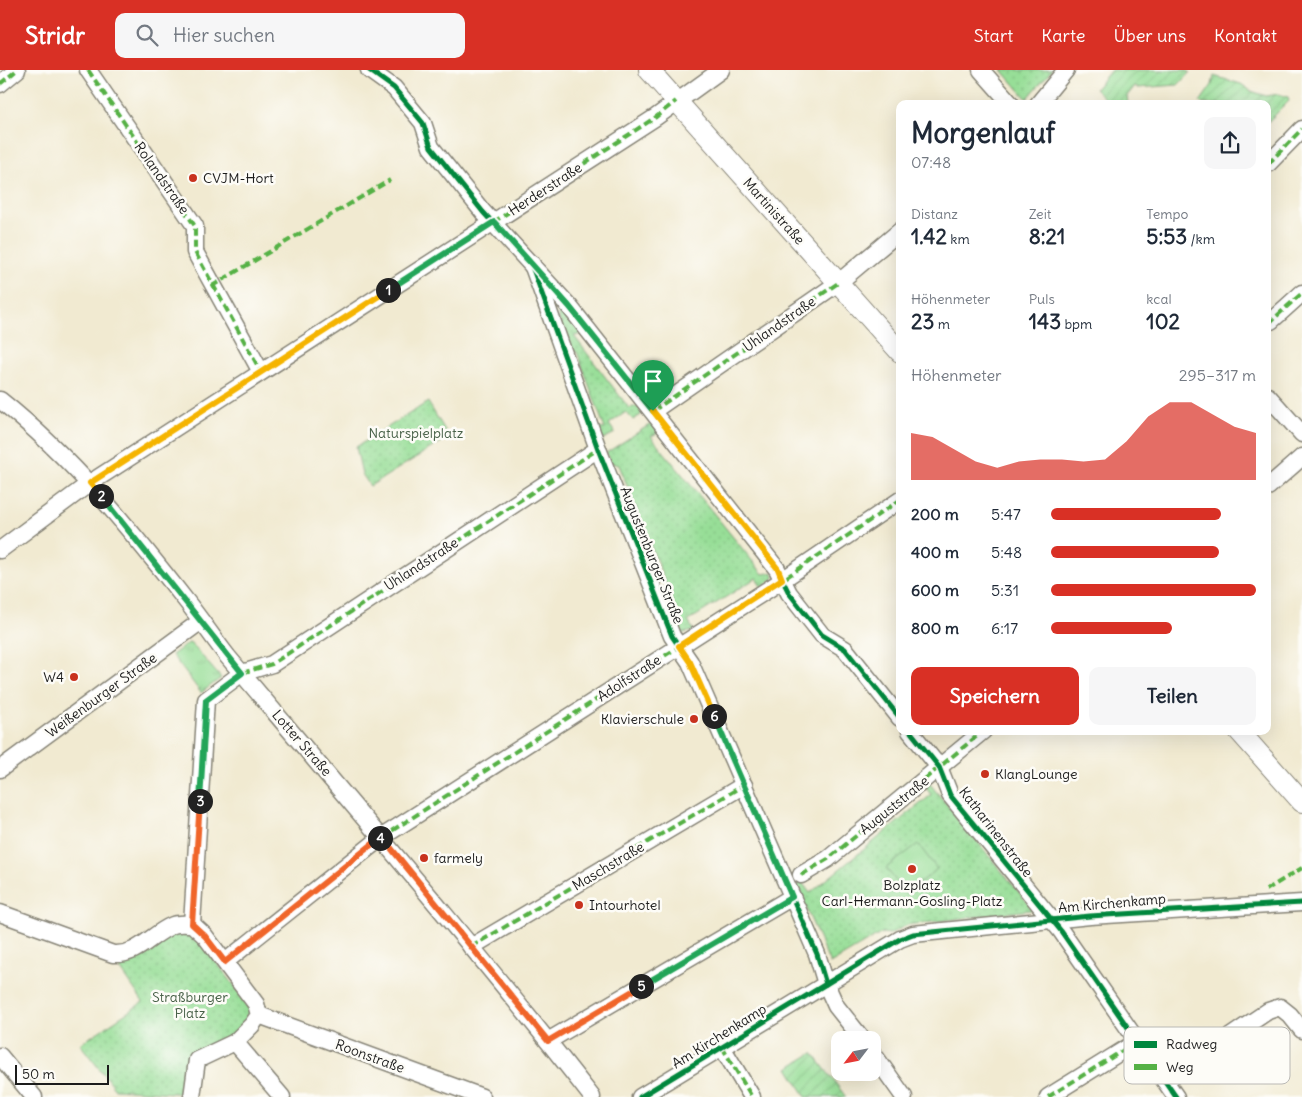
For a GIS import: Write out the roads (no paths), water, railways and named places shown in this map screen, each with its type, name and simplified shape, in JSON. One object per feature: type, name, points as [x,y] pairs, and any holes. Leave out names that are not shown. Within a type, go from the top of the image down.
[{"type":"main road","name":"Martinistraße","points":[[649,70],[682,97],[844,279],[896,347]]},
{"type":"main road","name":"Martinistraße","points":[[666,70],[682,97]]},
{"type":"main road","name":"Martinistraße","points":[[844,279],[896,327]]},
{"type":"main road","points":[[1243,735],[1302,802]]},
{"type":"main road","points":[[1261,735],[1302,782]]},
{"type":"street","points":[[0,84],[17,70]]},
{"type":"street","name":"Rolandstraße","points":[[88,70],[195,226],[195,252],[261,372]]},
{"type":"street","points":[[369,70],[394,88],[422,123],[431,147],[494,222],[569,306],[778,569],[789,593],[822,635],[845,649],[896,713]]},
{"type":"street","name":"Herderstraße","points":[[0,550],[90,483],[656,117],[721,70]]},
{"type":"street","points":[[981,70],[1007,100]]},
{"type":"street","points":[[1041,100],[1066,70]]},
{"type":"street","points":[[1271,161],[1302,129]]},
{"type":"street","name":"Uhlandstraße","points":[[653,411],[844,279],[896,234]]},
{"type":"street","name":"Augustenburger Straße","points":[[532,264],[598,449],[672,636],[690,662],[818,954],[826,984],[836,1006],[856,1031]]},
{"type":"street","points":[[1271,320],[1302,293]]},
{"type":"street","points":[[550,316],[556,307],[562,305],[569,306]]},
{"type":"street","points":[[1271,399],[1302,434]]},
{"type":"street","name":"Lotter Straße","points":[[0,400],[62,453],[90,483],[242,673],[382,837],[592,1097]]},
{"type":"street","name":"Uhlandstraße","points":[[242,673],[272,664],[598,449]]},
{"type":"street","points":[[1271,484],[1302,457]]},
{"type":"street","name":"Adolfstraße","points":[[225,962],[382,837],[679,646],[896,503]]},
{"type":"street","name":"Weißenburger Straße","points":[[0,769],[201,621]]},
{"type":"street","points":[[192,924],[206,700],[242,673]]},
{"type":"street","name":"Katharinenstraße","points":[[913,735],[940,767],[950,795],[1051,919],[1128,1027]]},
{"type":"street","name":"Auguststraße","points":[[801,875],[828,859],[978,735]]},
{"type":"street","name":"Maschstraße","points":[[471,947],[744,785]]},
{"type":"street","points":[[548,1041],[792,897]]},
{"type":"street","name":"Am Kirchenkamp","points":[[640,1097],[900,939],[913,934],[1051,919],[1205,907],[1302,903]]},
{"type":"street","points":[[0,913],[113,954],[124,955],[174,924],[192,924],[205,936],[256,1004],[259,1015],[235,1042],[206,1054],[198,1060],[194,1068],[192,1097]]},
{"type":"street","points":[[1244,1027],[1268,1011],[1280,1007],[1290,1014],[1302,1030]]},
{"type":"street","name":"Roonstraße","points":[[259,1015],[482,1097]]},
{"type":"street","points":[[235,1042],[282,1097]]},
{"type":"street","points":[[722,1047],[752,1097]]},
{"type":"street","points":[[1048,1097],[1124,1050]]},
{"type":"street","points":[[0,1056],[34,1097]]},
{"type":"street","points":[[881,1065],[904,1097]]},
{"type":"street","name":"Katharinenstraße","points":[[1167,1084],[1176,1097]]},
{"type":"place","name":"CVJM-Hort","points":[[193,178]]},
{"type":"place","name":"W4","points":[[74,677]]},
{"type":"place","name":"Klavierschule","points":[[694,719]]},
{"type":"place","name":"KlangLounge","points":[[985,774]]},
{"type":"place","name":"farmely","points":[[424,858]]},
{"type":"place","name":"Bolzplatz Carl-Hermann-Gosling-Platz","points":[[912,869]]},
{"type":"place","name":"Intourhotel","points":[[579,905]]},
{"type":"park label","name":"Naturspielplatz","points":[[416,433]]},
{"type":"park label","name":"Straßburger Platz","points":[[190,1006]]}]
